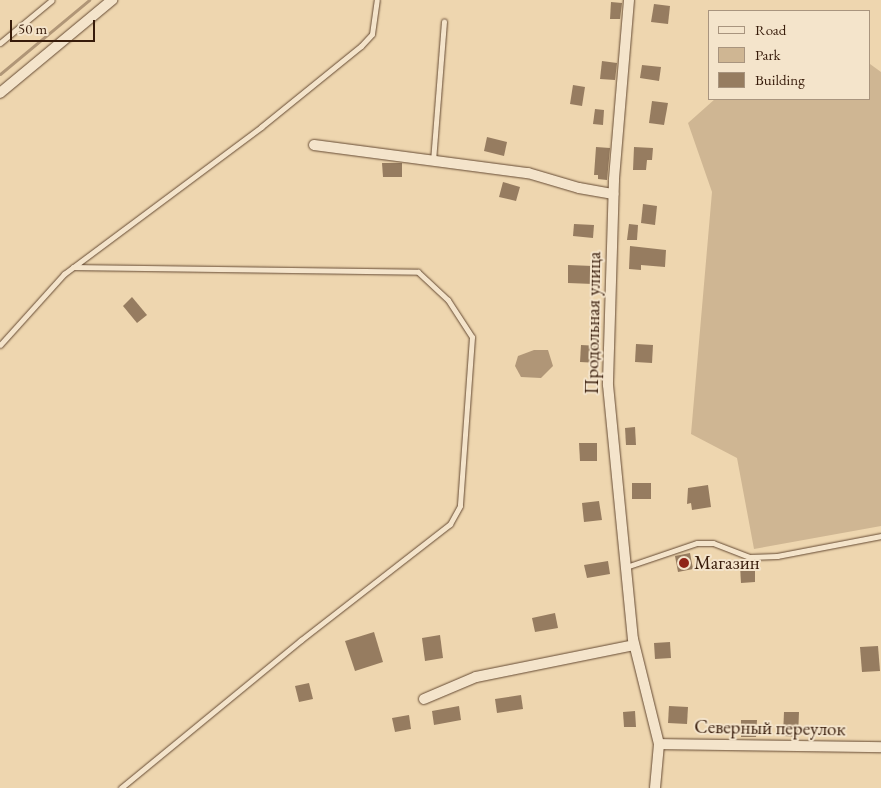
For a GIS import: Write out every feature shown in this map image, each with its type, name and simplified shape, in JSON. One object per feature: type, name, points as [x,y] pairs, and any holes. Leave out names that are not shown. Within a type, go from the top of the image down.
[{"type":"street","points":[[0,93],[112,0]]},
{"type":"street","name":"Продольная улица","points":[[629,0],[613,194],[608,385],[634,645],[659,744],[655,788]]},
{"type":"street","points":[[314,145],[528,173],[579,188],[613,194]]},
{"type":"street","points":[[424,699],[476,676],[634,645]]},
{"type":"street","name":"Северный переулок","points":[[659,744],[881,747]]},
{"type":"lane","points":[[0,43],[52,0]]},
{"type":"lane","points":[[0,345],[73,267],[261,127],[362,46],[372,34],[377,0]]},
{"type":"lane","points":[[433,160],[444,21]]},
{"type":"lane","points":[[73,267],[418,272],[448,300],[472,337],[460,506],[450,524],[301,640],[121,788]]},
{"type":"lane","points":[[626,567],[697,543],[713,543],[750,557],[777,556],[881,536]]},
{"type":"green space","points":[[871,65],[881,72],[881,526],[754,549],[737,458],[691,434],[712,192],[688,123],[714,100],[871,100]]},
{"type":"shaded area","points":[[534,350],[548,350],[553,366],[541,378],[521,377],[515,366],[518,356]]},
{"type":"building","points":[[611,2],[622,3],[620,19],[610,19]]},
{"type":"building","points":[[654,4],[670,6],[668,24],[651,22]]},
{"type":"building","points":[[602,61],[617,63],[615,80],[600,79]]},
{"type":"building","points":[[642,65],[661,67],[659,81],[640,78]]},
{"type":"building","points":[[573,85],[585,87],[582,106],[570,104]]},
{"type":"building","points":[[652,101],[668,103],[664,125],[649,123]]},
{"type":"building","points":[[595,109],[604,110],[603,125],[593,124]]},
{"type":"building","points":[[487,137],[507,142],[504,156],[484,151]]},
{"type":"building","points":[[596,147],[610,148],[607,180],[598,179],[598,175],[594,175]]},
{"type":"building","points":[[634,147],[653,148],[652,160],[647,160],[646,170],[633,170]]},
{"type":"building","points":[[382,163],[402,163],[402,177],[383,177]]},
{"type":"building","points":[[503,182],[520,187],[516,201],[499,197]]},
{"type":"building","points":[[643,204],[657,206],[655,225],[641,223]]},
{"type":"building","points":[[574,224],[594,225],[593,238],[573,236]]},
{"type":"building","points":[[629,224],[638,225],[637,240],[627,240]]},
{"type":"building","points":[[630,246],[666,250],[665,267],[641,265],[641,270],[629,269]]},
{"type":"building","points":[[568,265],[593,266],[593,284],[568,283]]},
{"type":"building","points":[[132,297],[147,315],[137,323],[123,306]]},
{"type":"building","points":[[636,344],[653,345],[652,363],[635,362]]},
{"type":"building","points":[[581,345],[600,346],[599,363],[580,362]]},
{"type":"building","points":[[635,427],[636,445],[626,445],[625,428]]},
{"type":"building","points":[[579,443],[597,443],[597,461],[580,461]]},
{"type":"building","points":[[632,483],[651,483],[651,499],[632,499]]},
{"type":"building","points":[[708,485],[711,507],[692,510],[691,503],[687,504],[688,488]]},
{"type":"building","points":[[599,501],[602,520],[584,522],[582,503]]},
{"type":"building","name":"Магазин","points":[[690,553],[693,569],[678,572],[675,556]]},
{"type":"building","points":[[608,561],[610,574],[587,578],[584,565]]},
{"type":"building","points":[[740,566],[755,566],[755,582],[741,583]]},
{"type":"building","points":[[555,613],[558,628],[535,632],[532,618]]},
{"type":"building","points":[[374,632],[383,662],[355,671],[345,641]]},
{"type":"building","points":[[440,635],[443,658],[425,661],[422,638]]},
{"type":"building","points":[[670,642],[671,658],[655,659],[654,643]]},
{"type":"building","points":[[878,646],[880,671],[862,672],[860,647]]},
{"type":"building","points":[[309,683],[313,699],[299,702],[295,686]]},
{"type":"building","points":[[521,695],[523,709],[497,713],[495,699]]},
{"type":"building","points":[[459,706],[461,720],[434,725],[432,711]]},
{"type":"building","points":[[669,706],[688,707],[687,724],[668,723]]},
{"type":"building","points":[[635,711],[636,727],[624,727],[623,712]]},
{"type":"building","points":[[784,712],[799,712],[798,737],[783,736]]},
{"type":"building","points":[[409,715],[411,729],[395,732],[392,718]]},
{"type":"building","points":[[741,720],[757,720],[756,737],[741,737]]},
{"type":"waterway","points":[[0,74],[89,0]]},
{"type":"place","name":"Магазин","points":[[684,563]]}]
